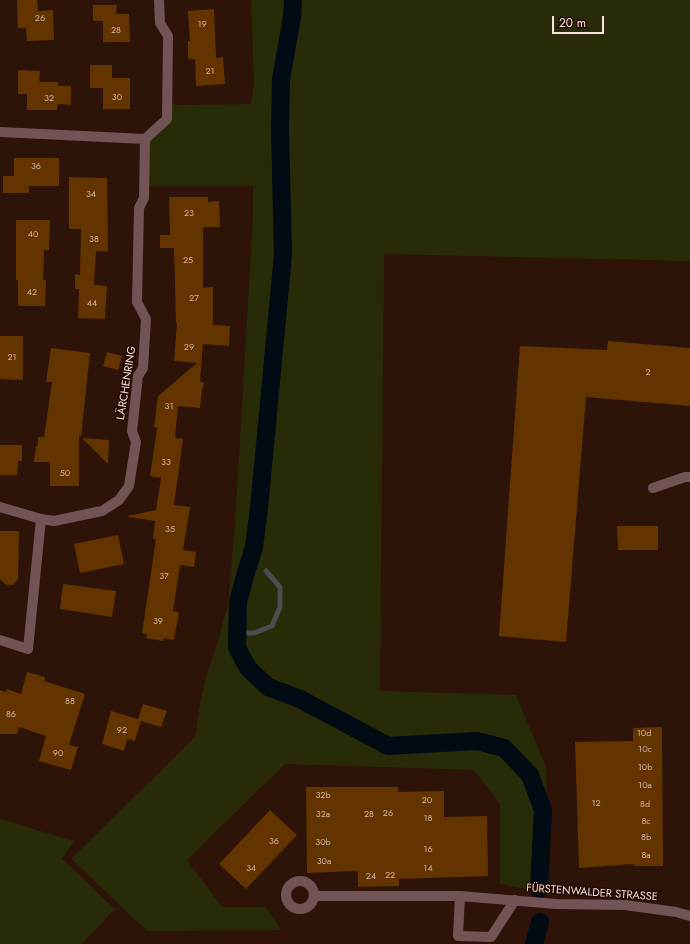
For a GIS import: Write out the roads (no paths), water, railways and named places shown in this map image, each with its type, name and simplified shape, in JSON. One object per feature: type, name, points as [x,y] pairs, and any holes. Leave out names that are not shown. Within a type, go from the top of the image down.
[{"type":"street","points":[[0,132],[145,139],[166,119],[168,36],[160,23],[159,0]]},
{"type":"street","name":"LÄRCHENRING","points":[[0,507],[41,519],[54,521],[102,511],[119,500],[129,486],[136,442],[132,431],[133,416],[138,376],[143,368],[146,319],[137,302],[139,208],[144,198],[145,139]]},
{"type":"street","points":[[653,488],[690,477]]},
{"type":"street","points":[[0,640],[28,649],[41,519]]},
{"type":"street","name":"FÜRSTENWALDER STRASSE","points":[[314,896],[460,896],[556,904],[625,905],[676,912],[690,916]]},
{"type":"street","name":"FÜRSTENWALDER STRASSE","points":[[460,896],[458,936],[490,937],[515,900]]},
{"type":"waterway","points":[[293,0],[292,17],[281,79],[280,129],[283,255],[259,508],[254,547],[238,602],[237,648],[248,668],[268,687],[300,699],[388,746],[477,741],[504,748],[530,775],[543,810],[539,889]]},
{"type":"waterway","points":[[237,633],[254,633],[272,626],[280,607],[280,587],[266,571]]},
{"type":"waterway","points":[[534,944],[540,922]]}]
